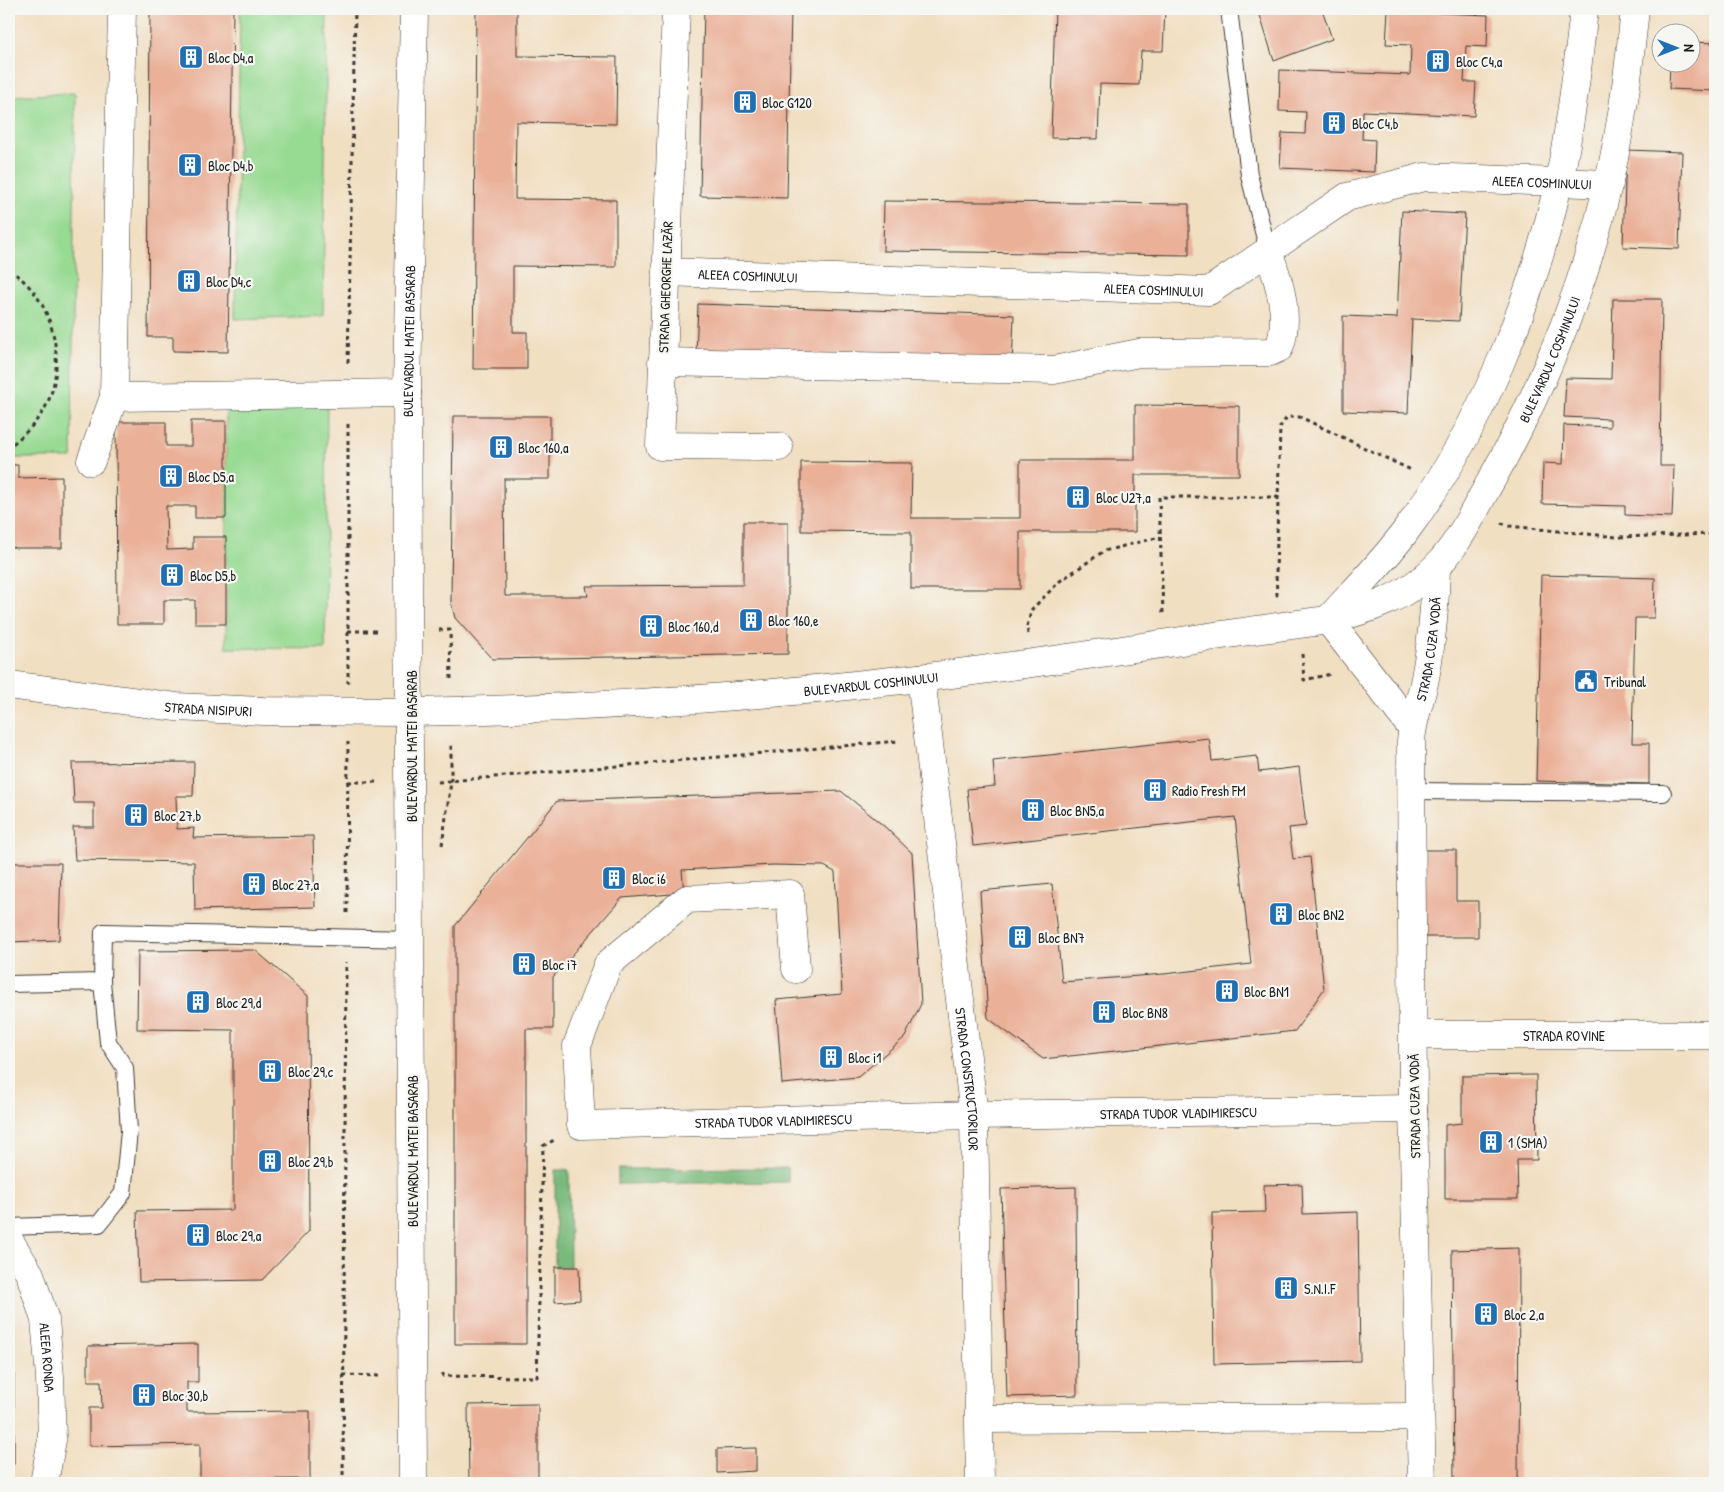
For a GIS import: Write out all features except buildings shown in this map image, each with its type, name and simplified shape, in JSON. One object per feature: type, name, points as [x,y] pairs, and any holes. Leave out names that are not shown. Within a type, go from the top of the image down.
[{"type":"street","points":[[91,461],[114,397],[122,9]]},
{"type":"street","name":"BULEVARDUL MATEI BASARAB","points":[[413,1483],[407,393],[414,9]]},
{"type":"street","name":"STRADA GHEORGHE LAZĂR","points":[[676,9],[660,446],[779,447]]},
{"type":"street","points":[[1328,620],[1404,532],[1436,486],[1480,406],[1524,298],[1559,181],[1584,9]]},
{"type":"street","name":"BULEVARDUL COSMINULUI","points":[[410,712],[558,708],[754,695],[921,678],[1164,645],[1328,620],[1381,605],[1405,592],[1436,568],[1472,513],[1520,428],[1546,370],[1589,252],[1608,184],[1635,9]]},
{"type":"street","name":"ALEEA COSMINULUI","points":[[666,272],[1208,291],[1347,197],[1424,177],[1608,184]]},
{"type":"street","points":[[662,362],[1054,370],[1139,353],[1270,352],[1279,348],[1282,340],[1283,312],[1282,293],[1268,252]]},
{"type":"street","points":[[114,397],[407,393]]},
{"type":"street","name":"STRADA CUZA VODĂ","points":[[1422,1483],[1412,1035],[1412,728],[1428,659],[1435,603],[1436,568]]},
{"type":"street","name":"STRADA CUZA VODĂ","points":[[1328,620],[1412,728]]},
{"type":"street","name":"STRADA CONSTRUCTORILOR","points":[[921,678],[926,739],[974,1115],[980,1483]]},
{"type":"street","name":"STRADA NISIPURI","points":[[9,685],[176,707],[263,711],[410,712]]},
{"type":"street","points":[[580,1125],[577,1046],[608,964],[687,899],[790,894],[796,969]]},
{"type":"street","name":"STRADA ROVINE","points":[[1412,1035],[1715,1035]]},
{"type":"street","name":"STRADA TUDOR VLADIMIRESCU","points":[[580,1125],[974,1115],[1413,1109]]},
{"type":"street","name":"ALEEA RONDA","points":[[9,1240],[30,1274],[45,1320],[50,1377],[52,1440],[44,1483]]},
{"type":"street","points":[[980,1419],[1420,1417]]},
{"type":"lane","points":[[1229,9],[1249,175],[1268,252]]},
{"type":"lane","points":[[1412,791],[1663,793]]},
{"type":"lane","points":[[9,1227],[99,1224],[123,1193],[129,1131],[125,1068],[108,1042],[102,982],[104,932],[411,939]]},
{"type":"lane","points":[[9,984],[102,982]]},
{"type":"path","points":[[348,631],[348,395],[354,9]]},
{"type":"path","points":[[9,270],[16,274],[40,300],[54,333],[56,369],[47,403],[28,432],[9,447]]},
{"type":"path","points":[[1357,658],[1336,672],[1304,680],[1295,592],[1276,595],[1280,427],[1287,417],[1300,417],[1414,471]]},
{"type":"path","points":[[1164,645],[1159,497],[1278,497]]},
{"type":"path","points":[[1472,513],[1509,526],[1617,538],[1715,534]]},
{"type":"path","points":[[1032,662],[1027,626],[1032,609],[1060,581],[1104,551],[1160,538]]},
{"type":"path","points":[[441,849],[452,782],[450,630]]},
{"type":"path","points":[[452,782],[926,739]]},
{"type":"path","points":[[343,1483],[348,782]]},
{"type":"path","points":[[444,1366],[444,1376],[537,1377],[543,1146],[580,1125]]},
{"type":"green space","points":[[240,9],[327,9],[323,316],[235,319]]},
{"type":"green space","points":[[75,93],[72,458],[9,458],[9,96]]},
{"type":"green space","points":[[226,397],[327,397],[325,649],[226,648]]},
{"type":"green space","points":[[788,1168],[788,1182],[618,1184],[618,1169]]},
{"type":"green space","points":[[555,1170],[569,1170],[570,1267],[555,1267]]},
{"type":"place","name":"Bloc D4,a","points":[[191,57]]},
{"type":"place","name":"Bloc C4,a","points":[[1438,61]]},
{"type":"place","name":"Bloc G120","points":[[745,102]]},
{"type":"place","name":"Bloc C4,b","points":[[1334,123]]},
{"type":"place","name":"Bloc D4,b","points":[[190,165]]},
{"type":"place","name":"Bloc D4,c","points":[[189,281]]},
{"type":"place","name":"Bloc 160,a","points":[[501,447]]},
{"type":"place","name":"Bloc D5,a","points":[[171,476]]},
{"type":"place","name":"Bloc U27,a","points":[[1078,497]]},
{"type":"place","name":"Bloc D5,b","points":[[172,575]]},
{"type":"place","name":"Bloc 160,e","points":[[751,620]]},
{"type":"place","name":"Bloc 160,d","points":[[651,626]]},
{"type":"place","name":"Tribunal","points":[[1586,681]]},
{"type":"place","name":"Radio Fresh FM","points":[[1155,790]]},
{"type":"place","name":"Bloc BN5,a","points":[[1033,810]]},
{"type":"place","name":"Bloc 27,b","points":[[136,815]]},
{"type":"place","name":"Bloc i6","points":[[614,878]]},
{"type":"place","name":"Bloc 27,a","points":[[254,884]]},
{"type":"place","name":"Bloc BN2","points":[[1281,914]]},
{"type":"place","name":"Bloc BN7","points":[[1020,937]]},
{"type":"place","name":"Bloc i7","points":[[524,964]]},
{"type":"place","name":"Bloc BN1","points":[[1227,991]]},
{"type":"place","name":"Bloc 29,d","points":[[198,1002]]},
{"type":"place","name":"Bloc BN8","points":[[1104,1012]]},
{"type":"place","name":"Bloc i1","points":[[831,1057]]},
{"type":"place","name":"Bloc 29,c","points":[[270,1071]]},
{"type":"place","name":"1 (SMA)","points":[[1491,1142]]},
{"type":"place","name":"Bloc 29,b","points":[[270,1161]]},
{"type":"place","name":"Bloc 29,a","points":[[198,1235]]},
{"type":"place","name":"S.N.I.F","points":[[1286,1288]]},
{"type":"place","name":"Bloc 2,a","points":[[1486,1314]]},
{"type":"place","name":"Bloc 30,b","points":[[144,1395]]}]
